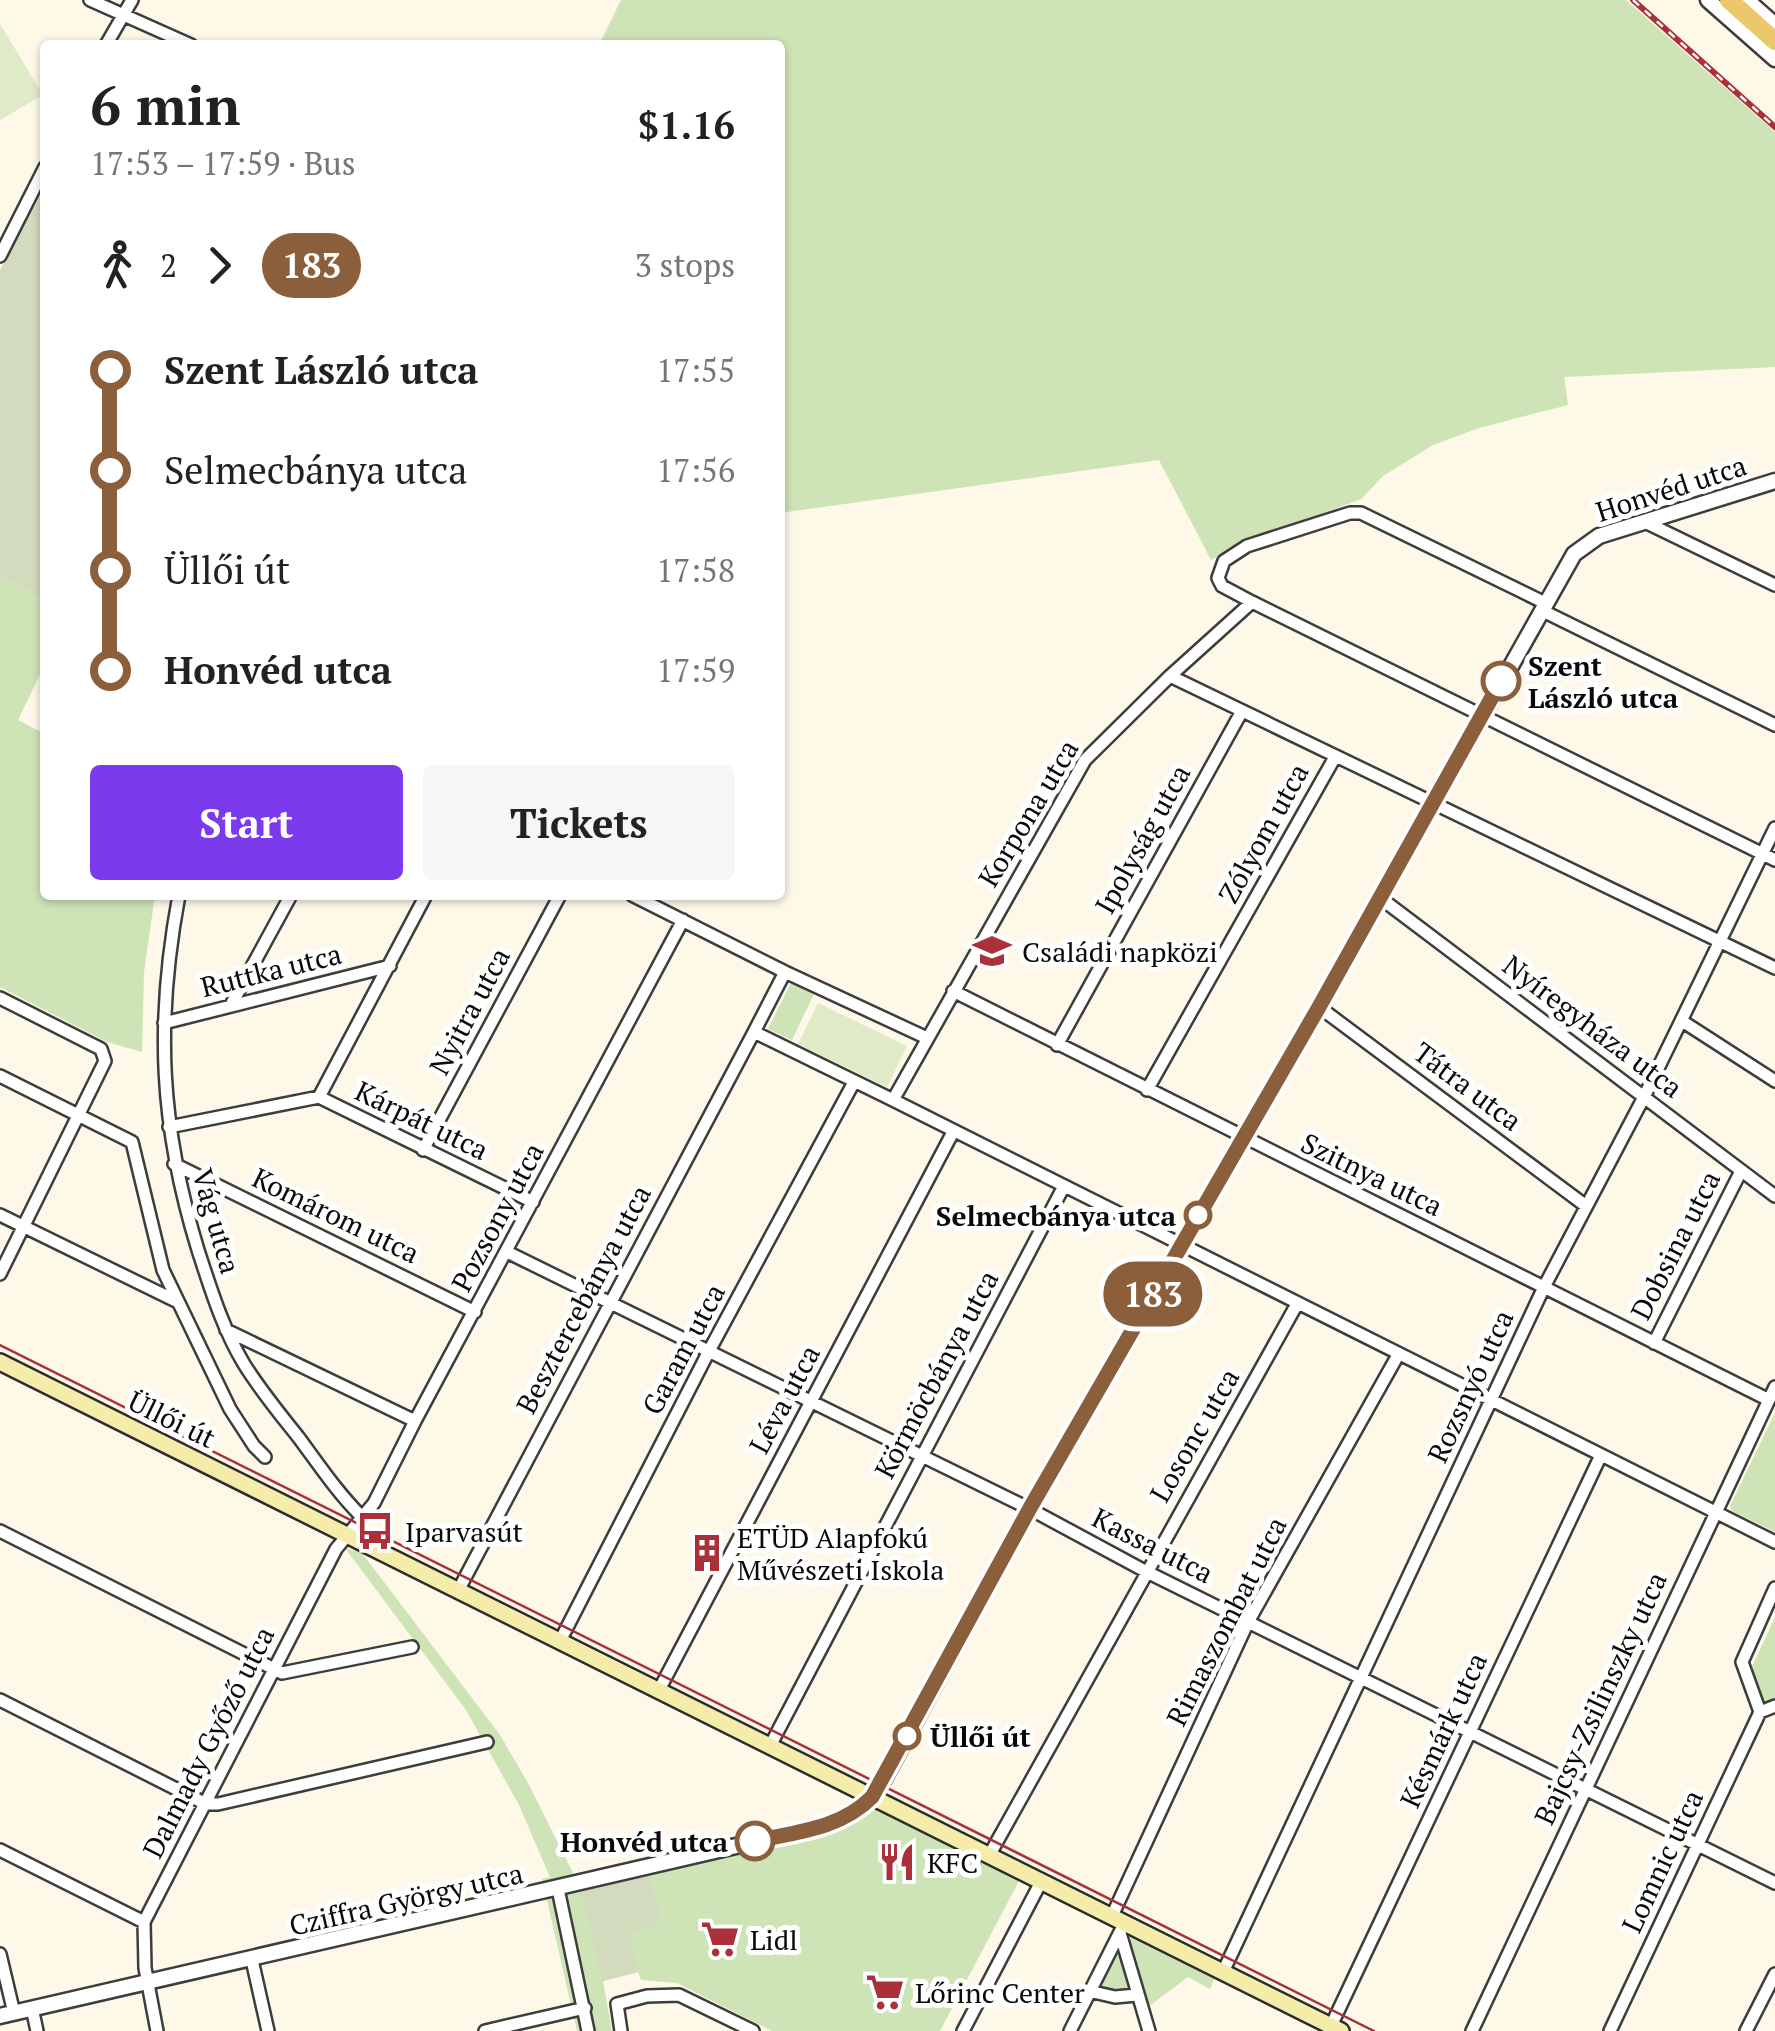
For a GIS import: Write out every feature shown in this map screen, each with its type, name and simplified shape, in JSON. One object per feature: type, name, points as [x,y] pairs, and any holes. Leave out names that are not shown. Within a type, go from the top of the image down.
[{"type":"main road","points":[[1728,0],[1768,26],[1775,41]]},
{"type":"main road","name":"Üllői út","points":[[0,1362],[1042,1880],[1119,1924],[1336,2028]]},
{"type":"street","points":[[90,0],[180,40]]},
{"type":"street","points":[[108,40],[132,0]]},
{"type":"street","points":[[1708,0],[1775,58]]},
{"type":"street","points":[[1747,0],[1768,26]]},
{"type":"street","points":[[0,256],[40,178]]},
{"type":"street","name":"Honvéd utca","points":[[872,1797],[1030,1508],[1574,554],[1586,542],[1775,481]]},
{"type":"street","points":[[1775,725],[1375,519],[1350,513],[1232,553],[1224,561],[1218,578],[1222,586],[1252,602],[1775,860]]},
{"type":"street","points":[[1645,522],[1775,585]]},
{"type":"street","name":"Korpona utca","points":[[894,1100],[1075,774],[1094,748],[1252,602]]},
{"type":"street","points":[[1170,676],[1775,968]]},
{"type":"street","name":"Ipolyság utca","points":[[1057,1045],[1242,711]]},
{"type":"street","name":"Zólyom utca","points":[[1148,1090],[1334,757]]},
{"type":"street","name":"Rozsnyó utca","points":[[1223,1972],[1544,1287],[1645,1095],[1775,828]]},
{"type":"street","name":"Nyíregyháza utca","points":[[1379,897],[1775,1196]]},
{"type":"street","name":"Vág utca","points":[[178,900],[169,951],[164,1023],[169,1127],[174,1164],[212,1296],[226,1330],[259,1386],[361,1516]]},
{"type":"street","points":[[231,1006],[288,900]]},
{"type":"street","points":[[319,1096],[423,900]]},
{"type":"street","name":"Nyitra utca","points":[[423,1150],[557,900]]},
{"type":"street","points":[[642,900],[927,1038]]},
{"type":"street","name":"Pozsony utca","points":[[348,1533],[374,1503],[682,920]]},
{"type":"street","name":"Ruttka utca","points":[[164,1023],[390,966]]},
{"type":"street","name":"Besztercebánya utca","points":[[459,1589],[785,972]]},
{"type":"street","name":"Szitnya utca","points":[[954,992],[1769,1400]]},
{"type":"street","points":[[0,998],[100,1049],[105,1061],[0,1274]]},
{"type":"street","name":"Tátra utca","points":[[1319,1007],[1586,1206]]},
{"type":"street","points":[[1682,1021],[1775,1081]]},
{"type":"street","points":[[754,1032],[1775,1542]]},
{"type":"street","points":[[0,1076],[132,1142],[163,1270],[230,1408],[265,1457]]},
{"type":"street","name":"Garam utca","points":[[560,1641],[709,1351],[854,1082]]},
{"type":"street","name":"Kárpát utca","points":[[169,1127],[319,1096],[533,1202]]},
{"type":"street","name":"Léva utca","points":[[659,1690],[954,1132]]},
{"type":"street","name":"Komárom utca","points":[[174,1164],[475,1312]]},
{"type":"street","name":"Dobsina utca","points":[[1654,1342],[1741,1171]]},
{"type":"street","name":"Körmöcbánya utca","points":[[770,1746],[1064,1186]]},
{"type":"street","points":[[0,1214],[177,1302]]},
{"type":"street","name":"Kassa utca","points":[[507,1252],[1030,1508],[1248,1622],[1775,1884]]},
{"type":"street","name":"Losonc utca","points":[[990,1854],[1296,1304]]},
{"type":"street","points":[[226,1330],[415,1421]]},
{"type":"street","name":"Rimaszombat utca","points":[[1070,2031],[1248,1622],[1398,1355]]},
{"type":"street","name":"Bajcsy-Zsilinszky utca","points":[[1472,2031],[1775,1387]]},
{"type":"street","name":"Késmárk utca","points":[[1336,2028],[1470,1732],[1602,1455]]},
{"type":"street","points":[[0,1531],[282,1673],[412,1647]]},
{"type":"street","name":"Dalmady Győző utca","points":[[144,1922],[273,1669],[348,1533]]},
{"type":"street","points":[[1775,1588],[1742,1662],[1760,1712],[1775,1706]]},
{"type":"street","points":[[0,1700],[206,1804],[487,1742]]},
{"type":"street","name":"Lomnic utca","points":[[1610,2031],[1760,1712]]},
{"type":"street","name":"Cziffra György utca","points":[[7,2014],[834,1824],[872,1797]]},
{"type":"street","points":[[0,1850],[144,1922],[147,1983],[157,2031]]},
{"type":"street","points":[[964,2031],[1042,1880]]},
{"type":"street","points":[[558,1889],[588,2031]]},
{"type":"street","points":[[1119,1924],[1149,2031]]},
{"type":"street","points":[[0,1954],[7,2014]]},
{"type":"street","points":[[252,1960],[268,2031]]},
{"type":"street","points":[[1746,2031],[1775,1974]]},
{"type":"street","points":[[1090,1991],[1114,1997],[1136,1995]]},
{"type":"street","points":[[621,2031],[616,2004],[646,1996],[680,1995],[753,2031]]},
{"type":"street","points":[[32,2008],[37,2031]]},
{"type":"street","points":[[485,2031],[585,2008]]},
{"type":"green space","points":[[621,0],[1626,0],[1775,132],[1775,367],[1564,377],[1568,405],[1479,428],[1433,445],[1383,476],[1361,499],[1240,544],[1211,560],[1159,460],[785,512],[785,40],[601,40]]},
{"type":"green space","points":[[0,24],[40,90],[40,97],[0,120]]},
{"type":"green space","points":[[40,195],[40,598],[0,576],[0,270]]},
{"type":"green space","points":[[0,576],[40,598],[40,674],[18,720],[40,731],[40,900],[154,900],[144,972],[142,1052],[107,1042],[0,987]]},
{"type":"green space","points":[[791,983],[814,994],[792,1040],[768,1029]]},
{"type":"green space","points":[[818,1003],[907,1046],[887,1087],[798,1044]]},
{"type":"green space","points":[[1775,1413],[1775,1532],[1732,1511],[1730,1506]]},
{"type":"green space","points":[[345,1548],[362,1553],[500,1735],[581,1889],[649,1876],[762,1838],[828,1822],[864,1800],[1021,1877],[940,2031],[772,2031],[677,1983],[641,1980],[638,1972],[603,1981],[612,2031],[577,2031],[542,1879],[550,1877],[519,1805],[466,1710]]},
{"type":"green space","points":[[1775,1617],[1775,1699],[1764,1702],[1752,1667]]},
{"type":"green space","points":[[649,1876],[662,1924],[629,1933],[639,1972],[602,1981],[581,1889]]},
{"type":"green space","points":[[1133,1934],[1215,1977],[1210,1989],[1188,1977],[1148,2007],[1140,1990],[1124,1993],[1096,1989],[1116,1950],[1123,1953]]},
{"type":"tram line","points":[[0,1345],[1374,2031]]},
{"type":"railway","points":[[1633,0],[1775,127]]},
{"type":"bus line","name":"183","points":[[755,1841],[834,1824],[864,1805],[884,1779],[1030,1508],[1319,1007],[1501,681]]},
{"type":"place","name":"Szent László utca","points":[[1501,681]]},
{"type":"place","name":"Családi napközi","points":[[992,951]]},
{"type":"place","name":"Selmecbánya utca","points":[[1198,1215]]},
{"type":"place","name":"Iparvasút","points":[[375,1531]]},
{"type":"place","name":"ETÜD Alapfokú Művészeti Iskola","points":[[707,1553]]},
{"type":"place","name":"Üllői út","points":[[907,1736]]},
{"type":"place","name":"Honvéd utca","points":[[755,1841]]},
{"type":"place","name":"KFC","points":[[897,1862]]},
{"type":"place","name":"Lidl","points":[[720,1939]]},
{"type":"place","name":"Lőrinc Center","points":[[885,1992]]}]
